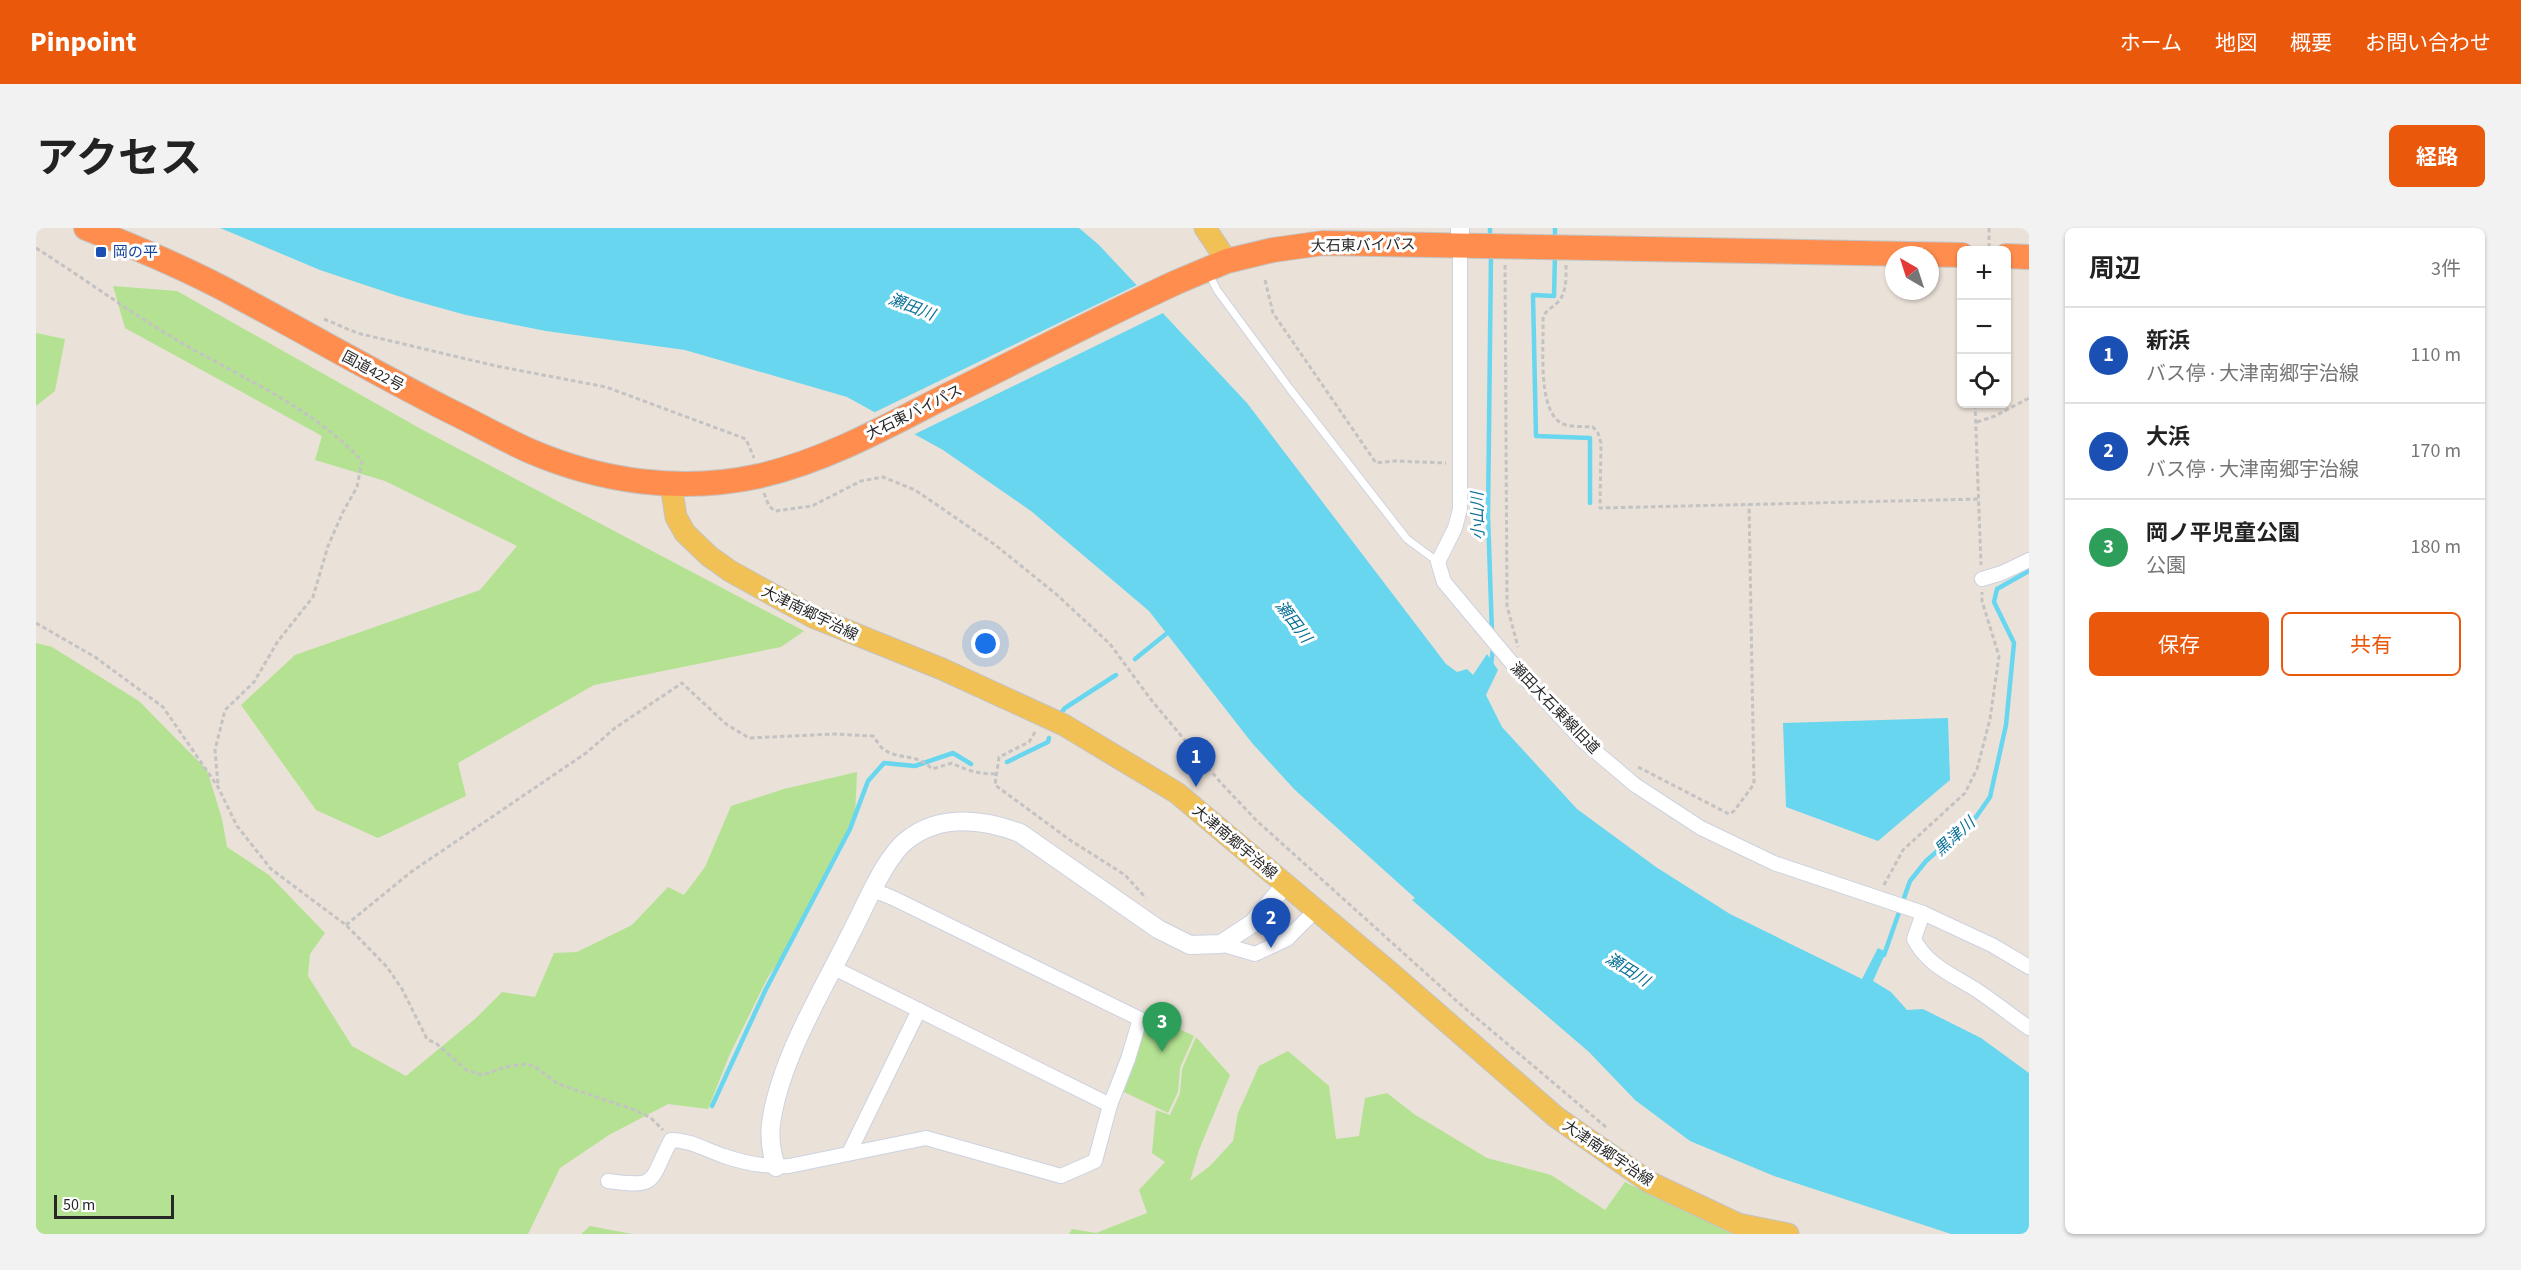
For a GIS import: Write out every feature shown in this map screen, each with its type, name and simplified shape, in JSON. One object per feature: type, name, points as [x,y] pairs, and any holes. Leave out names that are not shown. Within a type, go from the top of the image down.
[{"type":"highway","name":"国道422号","points":[[86,228],[177,266],[238,296],[404,387],[530,451],[572,467],[611,477],[671,485]]},
{"type":"highway","name":"大石東バイパス","points":[[671,485],[713,483],[758,476],[801,464],[880,430],[1177,282],[1216,265],[1273,250],[1323,243],[1460,236],[1506,248],[1957,255]]},
{"type":"highway","points":[[2011,256],[2029,257]]},
{"type":"main road","points":[[1205,228],[1216,265]]},
{"type":"main road","name":"大津南郷宇治線","points":[[671,485],[676,517],[685,533],[703,551],[730,571],[824,622],[942,669],[1045,717],[1177,793],[1392,974],[1556,1117],[1649,1182],[1738,1224],[1788,1234]]},
{"type":"street","points":[[1438,562],[1455,528],[1460,509],[1460,236]]},
{"type":"street","points":[[1982,579],[2002,573],[2029,560]]},
{"type":"street","name":"瀬田大石東線旧道","points":[[1438,562],[1444,582],[1522,675],[1582,740],[1635,785],[1701,828],[1774,863],[1917,911],[1992,945],[2029,967]]},
{"type":"street","points":[[776,1167],[772,1154],[772,1119],[783,1077],[883,871],[906,841],[926,828],[968,820],[996,824],[1020,833],[1158,929],[1190,945],[1221,944],[1255,954],[1287,939],[1315,911]]},
{"type":"street","points":[[1221,944],[1253,922],[1285,885]]},
{"type":"street","points":[[608,1181],[645,1184],[655,1176],[671,1140],[683,1140],[726,1157],[776,1167],[926,1138],[1061,1176],[1095,1161],[1110,1105],[1128,1059],[1140,1019],[873,890]]},
{"type":"street","points":[[1917,911],[1914,939],[1920,951],[1939,968],[2029,1028]]},
{"type":"street","points":[[834,968],[1110,1105]]},
{"type":"street","points":[[849,1154],[919,1010]]},
{"type":"lane","points":[[1216,265],[1217,290],[1290,389],[1407,539],[1438,562]]},
{"type":"path","points":[[1989,228],[1989,246]]},
{"type":"path","points":[[36,248],[154,326],[241,374],[307,415],[345,442],[362,461],[357,487],[328,546],[313,597],[278,641],[254,682],[225,710],[215,750],[218,787]]},
{"type":"path","points":[[1506,248],[1507,606],[1516,636],[1522,675]]},
{"type":"path","points":[[1566,248],[1564,291],[1559,301],[1545,312],[1543,319],[1546,402],[1552,415],[1561,423],[1570,426],[1593,427],[1598,433],[1601,443],[1600,508],[1980,499]]},
{"type":"path","points":[[1265,280],[1273,313],[1376,463],[1395,461],[1461,464]]},
{"type":"path","points":[[324,319],[357,333],[496,366],[606,387],[746,439],[750,444],[767,503],[775,511],[812,506],[861,481],[884,477],[915,490],[994,544],[1056,594],[1110,644],[1152,701],[1221,783],[1257,821],[1460,1004],[1609,1130]]},
{"type":"path","points":[[1977,422],[1995,416],[2029,398]]},
{"type":"path","points":[[1878,897],[1903,850],[1965,793],[1977,769],[1990,719],[1999,656],[1982,601],[1976,408]]},
{"type":"path","points":[[1610,763],[1620,758],[1729,814],[1734,811],[1754,784],[1749,504]]},
{"type":"path","points":[[36,623],[95,657],[163,706],[218,787],[237,826],[271,869],[346,925],[387,967],[402,989],[427,1039],[437,1044],[466,1070],[482,1075],[505,1067],[526,1064],[534,1066],[558,1084],[635,1110],[651,1118],[671,1140]]},
{"type":"path","points":[[346,925],[411,872],[586,753],[615,728],[682,683],[726,724],[750,738],[834,734],[873,736],[883,749],[900,756],[923,759],[932,769],[952,763],[984,774],[997,774]]},
{"type":"path","points":[[1045,717],[1029,742],[999,757],[995,785],[1070,840],[1125,875],[1147,900]]},
{"type":"green space","points":[[113,286],[177,291],[421,429],[804,631],[781,647],[594,685],[458,763],[466,796],[378,838],[316,810],[241,705],[295,655],[480,590],[517,546],[385,481],[315,460],[322,436],[125,328]]},
{"type":"green space","points":[[36,333],[65,339],[55,391],[36,406]]},
{"type":"green space","points":[[36,643],[52,647],[139,701],[207,770],[222,819],[227,847],[269,875],[325,933],[310,954],[308,976],[352,1046],[406,1076],[475,1019],[502,992],[535,997],[554,953],[577,952],[632,925],[668,887],[684,895],[705,867],[731,806],[784,789],[857,772],[855,815],[783,955],[768,977],[729,1056],[708,1109],[668,1104],[609,1135],[560,1168],[528,1234],[36,1234]]},
{"type":"green space","points":[[1151,1011],[1172,1018],[1175,1027],[1194,1036],[1180,1068],[1178,1092],[1168,1113],[1124,1092]]},
{"type":"green space","points":[[1196,1037],[1230,1075],[1199,1150],[1190,1181],[1210,1166],[1233,1141],[1238,1113],[1259,1066],[1288,1051],[1329,1086],[1336,1139],[1359,1136],[1365,1098],[1387,1093],[1414,1114],[1487,1158],[1551,1175],[1605,1210],[1625,1182],[1733,1234],[1069,1234],[1072,1229],[1096,1233],[1147,1213],[1139,1190],[1165,1162],[1152,1153],[1156,1110],[1170,1115],[1180,1093],[1182,1069]]},
{"type":"green space","points":[[590,1226],[632,1234],[581,1234]]},
{"type":"water","name":"瀬田川","points":[[220,228],[1079,228],[1099,245],[1247,403],[1446,664],[1457,672],[1467,669],[1473,675],[1487,654],[1498,670],[1486,695],[1502,727],[1577,809],[1656,867],[1730,914],[1862,979],[1878,948],[1886,952],[1873,981],[1891,992],[1907,1010],[1923,1009],[1981,1038],[2029,1073],[2029,1234],[1951,1234],[1774,1176],[1690,1141],[1635,1100],[1589,1052],[1412,900],[1415,898],[1295,790],[1252,743],[1149,611],[1031,511],[943,450],[847,397],[685,350],[546,331],[466,315],[401,297],[320,270]]},
{"type":"water","points":[[1948,718],[1950,780],[1878,841],[1786,807],[1783,723]]},
{"type":"pier","points":[[1139,284],[1165,312],[911,436],[871,414]]},
{"type":"waterway","name":"小山川","points":[[1490,228],[1490,240]]},
{"type":"waterway","points":[[1555,228],[1555,240]]},
{"type":"waterway","name":"小山川","points":[[1491,255],[1488,516],[1492,633]]},
{"type":"waterway","points":[[1555,255],[1554,296],[1533,295],[1536,436],[1590,438],[1590,503]]},
{"type":"waterway","name":"黒津川","points":[[1884,955],[1910,881],[1926,861],[1976,817],[1990,797],[2006,725],[2014,643],[1994,602],[1997,589],[2029,571]]},
{"type":"waterway","points":[[1135,659],[1171,632]]},
{"type":"waterway","name":"小山川","points":[[1491,665],[1493,648]]},
{"type":"waterway","points":[[1060,714],[1065,708],[1116,675]]},
{"type":"waterway","points":[[1007,762],[1048,742],[1049,738]]},
{"type":"waterway","points":[[712,1106],[766,989],[850,829],[868,781],[884,763],[915,766],[953,753],[971,764]]},
{"type":"place","name":"岡の平","points":[[101,252]]},
{"type":"place","name":"新浜","points":[[1196,787]]},
{"type":"place","name":"大浜","points":[[1271,948]]},
{"type":"place","name":"岡ノ平児童公園","points":[[1162,1052]]}]
